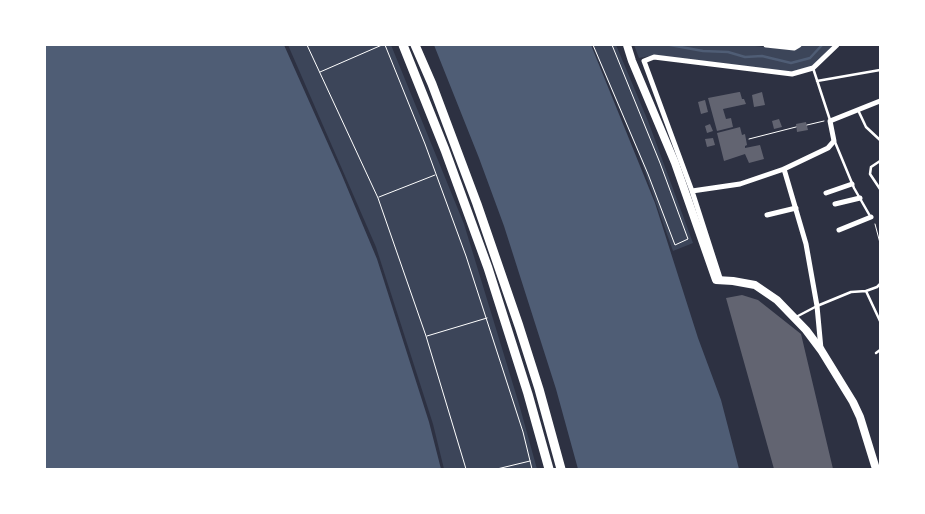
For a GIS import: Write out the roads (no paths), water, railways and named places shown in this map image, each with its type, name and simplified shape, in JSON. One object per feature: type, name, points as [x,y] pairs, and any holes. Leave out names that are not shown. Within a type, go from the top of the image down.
[{"type":"highway","points":[[404,45],[445,150],[491,277],[528,394],[549,469]]},
{"type":"highway","points":[[415,45],[477,204],[519,326],[561,469]]},
{"type":"main road","points":[[627,45],[632,61],[672,147],[716,280],[733,280],[755,285],[777,300],[806,330],[821,350],[853,402],[860,417],[876,469]]},
{"type":"street","points":[[766,45],[794,48],[799,45]]},
{"type":"street","points":[[721,281],[692,191],[672,147],[644,61],[654,58],[792,74],[813,68],[837,45]]},
{"type":"street","points":[[692,191],[740,184],[784,169],[828,148],[834,141],[830,120],[880,101]]},
{"type":"street","points":[[784,169],[806,244],[817,306],[821,350]]},
{"type":"street","points":[[826,193],[852,184]]},
{"type":"street","points":[[836,204],[860,198]]},
{"type":"street","points":[[767,215],[796,208]]},
{"type":"street","points":[[838,230],[871,217]]},
{"type":"lane","points":[[813,68],[830,120]]},
{"type":"lane","points":[[817,81],[880,70]]},
{"type":"lane","points":[[858,110],[866,127],[880,140]]},
{"type":"lane","points":[[834,141],[852,184],[871,217]]},
{"type":"lane","points":[[880,161],[871,167],[870,174],[880,189]]},
{"type":"lane","points":[[794,318],[851,292],[866,291],[880,284]]},
{"type":"lane","points":[[866,291],[880,321]]},
{"type":"lane","points":[[876,353],[880,350]]},
{"type":"waterway","points":[[670,45],[703,51],[728,52],[745,57],[762,56],[791,63],[810,58],[822,45]]}]
